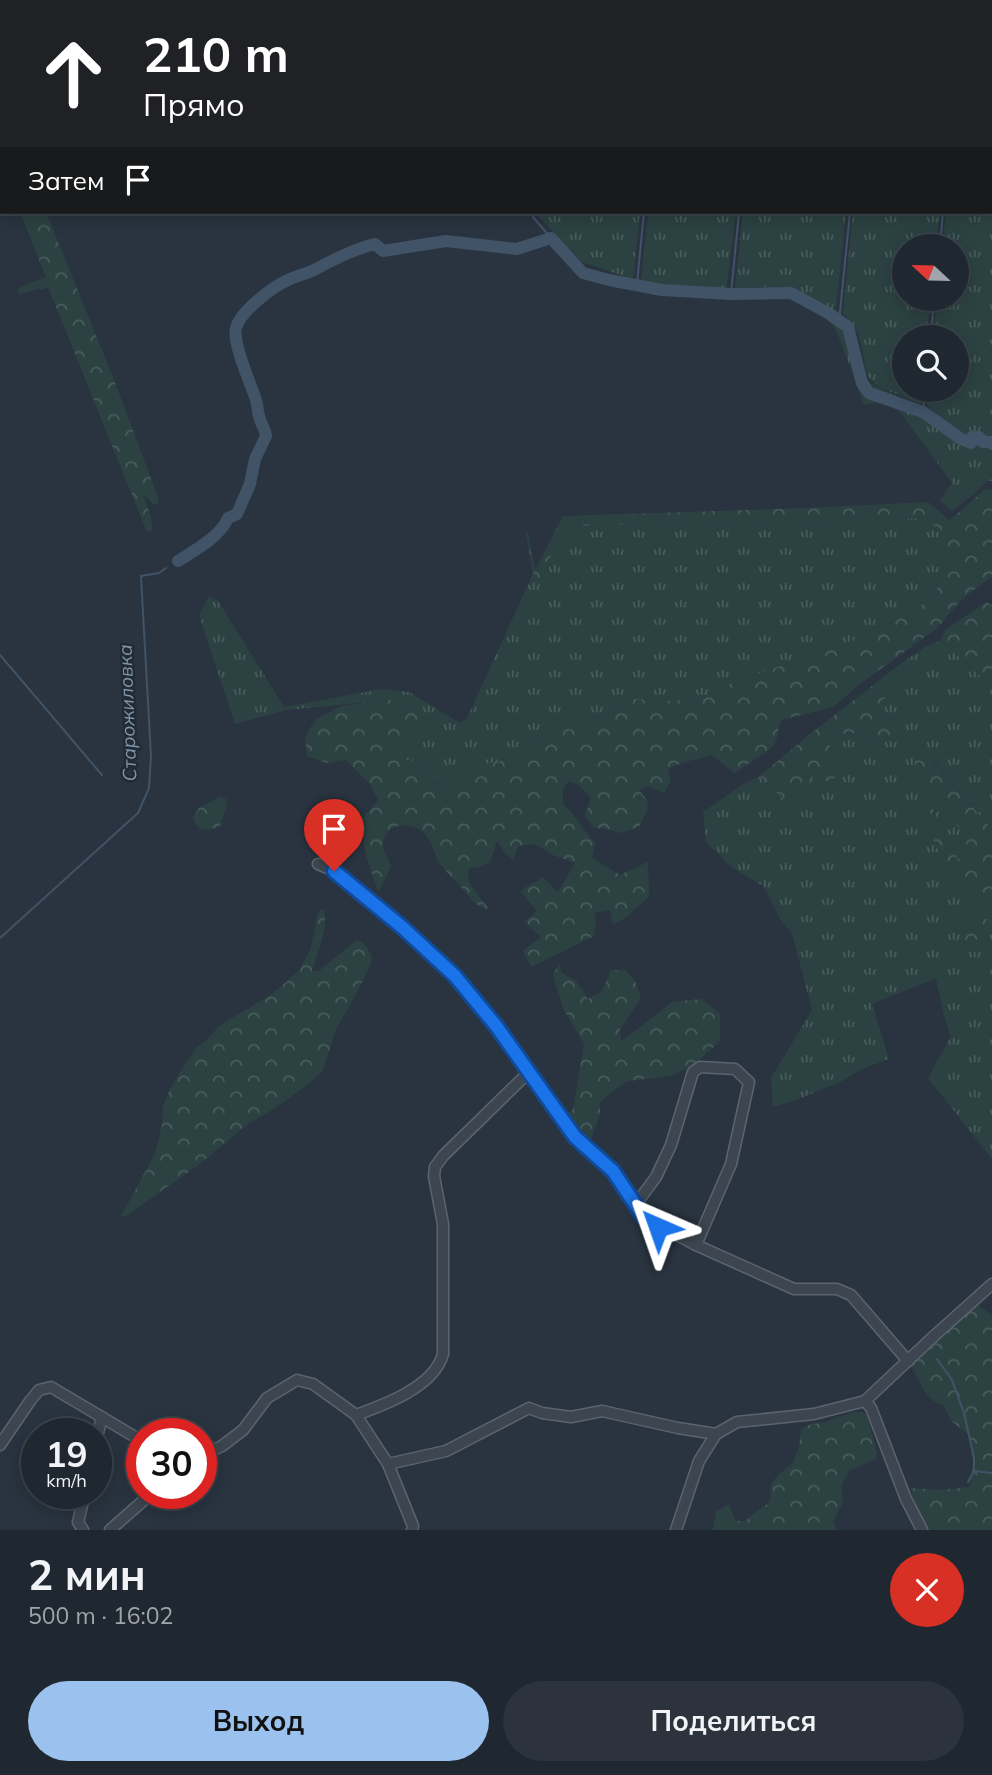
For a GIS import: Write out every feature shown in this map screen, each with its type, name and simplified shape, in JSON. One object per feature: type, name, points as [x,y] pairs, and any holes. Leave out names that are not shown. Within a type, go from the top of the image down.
[{"type":"street","points":[[318,864],[334,871],[402,927],[455,976],[497,1027],[575,1137],[613,1171],[645,1219],[794,1289],[837,1290],[850,1295],[908,1361]]},
{"type":"street","points":[[636,1204],[656,1177],[671,1145],[693,1072],[700,1067],[735,1069],[749,1082],[746,1100],[731,1164],[696,1245]]},
{"type":"street","points":[[356,1415],[379,1407],[417,1387],[440,1363],[443,1354],[443,1234],[434,1177],[435,1167],[528,1073]]},
{"type":"street","points":[[676,1530],[699,1461],[716,1434],[737,1422],[814,1414],[865,1401],[992,1284]]},
{"type":"street","points":[[217,1448],[243,1430],[267,1398],[297,1380],[313,1384],[356,1415],[388,1464],[414,1526],[412,1530]]},
{"type":"street","points":[[0,1445],[39,1390],[51,1387],[126,1431]]},
{"type":"street","points":[[865,1401],[871,1408],[906,1499],[922,1530]]},
{"type":"street","points":[[388,1464],[446,1451],[529,1408],[542,1413],[571,1417],[602,1411],[716,1434]]},
{"type":"street","points":[[81,1509],[78,1522],[83,1530]]},
{"type":"street","points":[[110,1530],[134,1509]]},
{"type":"green space","points":[[21,214],[47,214],[159,500],[157,504],[153,504],[144,495],[152,530],[147,532],[48,287],[19,294],[17,289],[46,277]]},
{"type":"green space","points":[[640,214],[633,279],[582,262],[538,216]]},
{"type":"green space","points":[[648,214],[736,214],[726,290],[732,291],[781,286],[735,288],[743,214],[846,214],[836,307],[832,306],[855,333],[863,372],[871,384],[892,394],[892,402],[925,406],[941,419],[927,402],[969,402],[969,325],[934,325],[936,312],[970,312],[970,234],[943,234],[946,214],[992,214],[992,481],[987,481],[952,511],[940,500],[952,483],[900,412],[885,401],[864,405],[837,332],[826,317],[790,297],[702,297],[664,292],[620,281],[641,284]]},
{"type":"green space","points":[[853,214],[940,214],[937,234],[892,234],[892,312],[929,312],[928,325],[892,325],[892,392],[877,386],[867,375],[859,334],[843,313]]},
{"type":"green space","points":[[985,489],[992,490],[992,577],[964,597],[937,628],[833,707],[782,720],[773,746],[735,773],[711,755],[668,769],[671,780],[664,793],[648,786],[639,790],[647,800],[648,808],[639,827],[619,833],[594,828],[585,816],[591,798],[579,785],[569,781],[563,788],[563,804],[595,843],[592,858],[620,875],[648,862],[649,897],[625,918],[613,924],[610,910],[594,913],[594,936],[531,967],[523,951],[541,937],[524,922],[537,911],[520,891],[543,877],[558,892],[575,863],[553,855],[535,844],[518,846],[514,860],[497,841],[490,862],[469,868],[468,874],[474,890],[490,910],[475,903],[445,870],[424,833],[412,826],[398,826],[387,832],[384,838],[383,848],[391,867],[378,892],[365,852],[362,820],[378,799],[369,783],[346,760],[327,763],[307,756],[305,738],[317,719],[341,706],[391,700],[418,715],[419,729],[394,746],[394,758],[420,762],[439,785],[450,784],[477,766],[510,759],[531,748],[554,726],[597,718],[635,699],[672,701],[707,695],[727,685],[836,648],[918,609],[937,589],[948,543],[927,518],[566,526],[538,582],[533,574],[563,516],[928,502],[949,520]]},
{"type":"green space","points":[[928,518],[948,543],[937,588],[918,609],[836,648],[727,685],[707,695],[672,701],[635,699],[597,718],[554,726],[531,748],[510,759],[477,766],[450,784],[440,785],[420,762],[394,758],[394,746],[418,715],[391,700],[287,710],[235,724],[199,615],[209,596],[218,601],[284,707],[382,689],[409,692],[460,723],[467,718],[533,574],[526,533],[528,532],[537,581],[566,526]]},
{"type":"green space","points":[[986,602],[992,605],[992,687],[941,640],[945,630]]},
{"type":"green space","points":[[941,640],[992,687],[992,830],[932,759],[920,775],[966,837],[967,859],[959,859],[926,815],[992,905],[992,921],[970,914],[977,953],[992,926],[992,1159],[928,1078],[951,1036],[936,978],[872,1004],[889,1059],[801,1098],[773,1107],[771,1078],[812,1010],[792,933],[780,919],[763,886],[730,866],[706,842],[703,812],[760,776],[788,803],[817,770],[828,783],[837,776],[828,738],[852,734],[874,744],[897,726],[878,707],[903,675],[899,665],[925,647]]},
{"type":"green space","points":[[899,665],[904,674],[878,707],[897,726],[902,739],[874,744],[852,734],[828,738],[837,776],[828,783],[817,771],[788,804],[760,776],[810,734]]},
{"type":"green space","points":[[921,756],[931,759],[992,830],[992,905],[982,892],[959,889],[934,842],[926,815],[931,806],[958,859],[967,859],[966,837],[919,775],[915,758]]},
{"type":"green space","points":[[220,797],[226,799],[227,805],[220,826],[208,830],[197,826],[193,818],[199,808]]},
{"type":"green space","points":[[323,908],[324,931],[312,971],[319,971],[357,940],[365,945],[372,957],[353,1000],[336,1029],[323,1070],[306,1086],[245,1126],[200,1164],[126,1216],[121,1216],[155,1154],[162,1125],[163,1106],[186,1062],[219,1026],[272,994],[300,970],[311,948],[318,912]]},
{"type":"green space","points":[[970,913],[992,921],[992,926],[977,953],[958,945]]},
{"type":"green space","points":[[560,963],[561,972],[576,981],[588,999],[602,991],[611,970],[625,970],[635,981],[641,998],[620,1029],[621,1042],[672,1002],[701,999],[720,1014],[720,1041],[695,1064],[671,1076],[628,1081],[610,1093],[600,1103],[600,1114],[590,1142],[584,1135],[577,1135],[565,1116],[573,1109],[584,1044],[563,1008],[553,974]]},
{"type":"green space","points":[[977,1304],[992,1316],[992,1530],[928,1530],[914,1506],[911,1488],[940,1490],[970,1487],[973,1462],[969,1435],[951,1421],[944,1405],[937,1403],[927,1394],[910,1365]]},
{"type":"green space","points":[[855,1412],[867,1415],[877,1453],[876,1459],[849,1471],[841,1485],[843,1502],[833,1522],[837,1530],[713,1530],[716,1512],[729,1504],[735,1521],[746,1521],[770,1502],[771,1484],[793,1463],[799,1447],[801,1429]]},
{"type":"waterway","points":[[533,214],[551,238]]},
{"type":"waterway","points":[[637,284],[644,214]]},
{"type":"waterway","points":[[731,294],[739,214]]},
{"type":"waterway","points":[[839,322],[850,214]]},
{"type":"waterway","points":[[941,234],[943,214]]},
{"type":"waterway","name":"Старожиловка","points":[[178,561],[206,542],[219,531],[228,518],[237,514],[250,484],[255,459],[266,436],[237,343],[236,328],[243,315],[280,284],[352,251],[375,244],[383,251],[446,241],[517,249],[551,238],[583,273],[609,280],[662,290],[731,294],[791,293],[848,327],[862,383],[869,393],[923,412],[961,439],[971,443],[972,437],[979,437],[983,442],[992,444]]},
{"type":"waterway","points":[[932,325],[933,312]]},
{"type":"waterway","points":[[923,412],[924,402]]},
{"type":"waterway","name":"Старожиловка","points":[[0,938],[138,813],[149,788],[151,756],[141,576],[159,573],[166,568]]},
{"type":"waterway","points":[[0,655],[102,775]]},
{"type":"waterway","points":[[937,1359],[952,1380],[964,1413],[974,1458],[974,1471],[992,1473]]},
{"type":"waterway","points":[[968,1482],[974,1471]]},
{"type":"route","points":[[334,871],[402,927],[455,976],[497,1027],[575,1137],[613,1171],[645,1219],[658,1227]]}]
